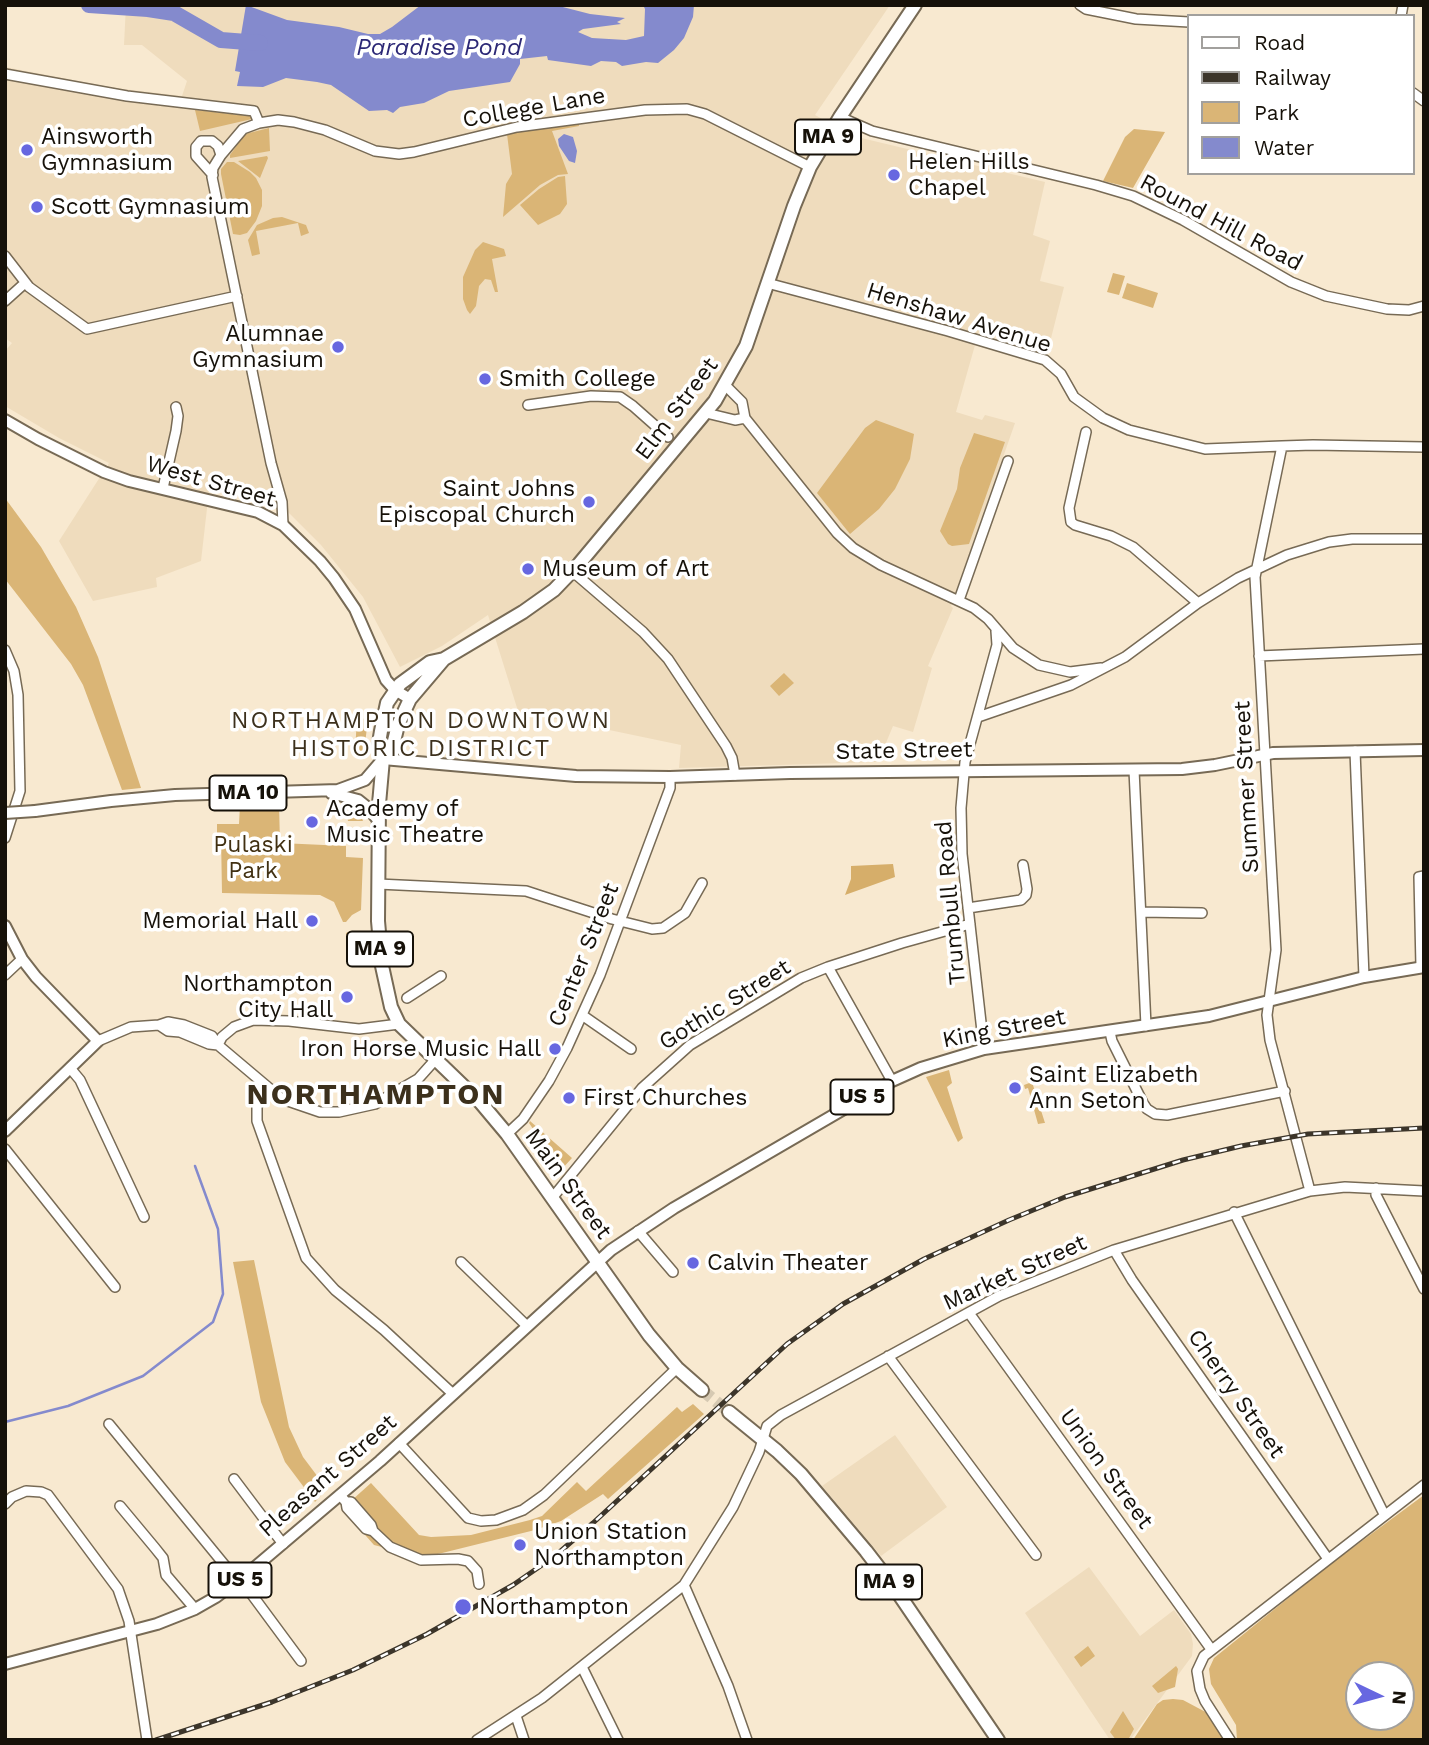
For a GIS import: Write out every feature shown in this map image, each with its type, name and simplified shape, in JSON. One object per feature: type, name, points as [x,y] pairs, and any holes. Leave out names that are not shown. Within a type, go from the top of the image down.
[{"type":"highway","name":"Elm Street","points":[[410,699],[444,659],[536,604],[572,572],[726,386],[746,346],[810,167],[915,5]]},
{"type":"highway","name":"Elm Street","points":[[395,690],[407,677],[430,662],[444,659]]},
{"type":"highway","name":"Main Street","points":[[395,690],[387,703],[379,743],[383,759],[377,921],[389,1002],[399,1024],[481,1103],[507,1134],[649,1335],[677,1368],[702,1390]]},
{"type":"highway","name":"Main Street","points":[[383,759],[393,745],[398,725],[410,699]]},
{"type":"highway","name":"MA 9","points":[[729,1412],[801,1474],[866,1551],[998,1740]]},
{"type":"main road","name":"West Street","points":[[5,420],[104,472],[258,512],[283,525],[334,578],[355,609],[386,680],[395,690],[410,699]]},
{"type":"main road","name":"State Street","points":[[383,759],[576,776],[670,777],[1134,770],[1207,766],[1264,755],[1424,750]]},
{"type":"main road","name":"MA 10","points":[[5,813],[175,795],[338,790],[361,783],[370,777],[383,759]]},
{"type":"main road","name":"MA 10","points":[[321,791],[358,800],[379,821]]},
{"type":"main road","points":[[5,926],[22,959],[55,998],[98,1041],[5,1131]]},
{"type":"main road","name":"King Street","points":[[597,1261],[638,1231],[816,1124],[892,1081],[928,1065],[984,1049],[1209,1016],[1364,977],[1423,967]]},
{"type":"main road","name":"Pleasant Street","points":[[5,1664],[167,1621],[195,1609],[239,1581],[343,1498],[597,1261]]},
{"type":"street","points":[[1080,5],[1086,9],[1136,19],[1188,22]]},
{"type":"street","points":[[5,74],[127,96],[254,111],[259,123],[240,131],[221,155],[212,175],[271,463],[282,502],[283,525]]},
{"type":"street","name":"College Lane","points":[[259,123],[284,120],[300,123],[325,130],[374,151],[399,154],[517,127],[645,110],[687,109],[705,114],[810,167]]},
{"type":"street","name":"Round Hill Road","points":[[840,117],[872,131],[1133,196],[1183,220],[1285,279],[1326,296],[1387,309],[1409,310],[1424,306]]},
{"type":"street","points":[[212,175],[196,156],[196,147],[201,141],[212,141],[218,146],[221,155]]},
{"type":"street","points":[[5,256],[25,283],[87,329],[237,296]]},
{"type":"street","points":[[5,301],[25,283]]},
{"type":"street","name":"Henshaw Avenue","points":[[767,283],[1045,360],[1061,374],[1074,397],[1103,418],[1129,430],[1174,443],[1205,449],[1339,445],[1424,447]]},
{"type":"street","points":[[726,386],[742,402],[745,418],[848,543],[881,565],[959,600],[988,619],[996,631],[1020,653],[1048,668],[1070,672],[1101,668]]},
{"type":"street","points":[[528,405],[591,396],[620,397],[633,405],[668,437]]},
{"type":"street","points":[[163,488],[176,431],[176,407]]},
{"type":"street","points":[[706,413],[735,420],[745,418]]},
{"type":"street","points":[[1086,432],[1069,508],[1071,522],[1119,539],[1133,547],[1198,603]]},
{"type":"street","name":"Summer Street","points":[[1282,446],[1256,569],[1255,600],[1276,950],[1267,1015],[1269,1035],[1310,1191]]},
{"type":"street","points":[[959,600],[1008,461]]},
{"type":"street","points":[[978,717],[1071,685],[1133,651],[1198,603],[1256,569],[1296,552],[1329,542],[1379,537],[1424,539]]},
{"type":"street","points":[[572,572],[660,649],[726,746],[732,758],[735,775]]},
{"type":"street","name":"Trumbull Road","points":[[984,1049],[961,832],[964,771],[997,645],[996,631]]},
{"type":"street","points":[[1259,656],[1424,649]]},
{"type":"street","points":[[5,650],[14,671],[18,695],[20,791],[5,838]]},
{"type":"street","points":[[1355,751],[1364,977]]},
{"type":"street","points":[[1134,770],[1146,1026]]},
{"type":"street","name":"Center Street","points":[[507,1134],[523,1119],[549,1081],[582,1015],[670,788],[670,777]]},
{"type":"street","points":[[968,908],[1021,900],[1027,889],[1023,865]]},
{"type":"street","points":[[1423,967],[1419,877],[1424,876]]},
{"type":"street","points":[[378,884],[526,891],[652,929],[663,928],[685,913],[702,883]]},
{"type":"street","points":[[1141,912],[1202,913]]},
{"type":"street","name":"Gothic Street","points":[[553,1197],[642,1088],[690,1045],[774,992],[828,967],[970,924]]},
{"type":"street","points":[[5,975],[22,959]]},
{"type":"street","points":[[828,967],[892,1081]]},
{"type":"street","points":[[407,998],[441,976]]},
{"type":"street","points":[[582,1015],[631,1049]]},
{"type":"street","points":[[218,1045],[222,1037],[234,1027],[253,1020],[359,1029],[399,1024]]},
{"type":"street","points":[[98,1041],[131,1027],[159,1025],[168,1021],[194,1028],[212,1036],[218,1045],[282,1099],[320,1112],[339,1112],[375,1104],[418,1079],[435,1060]]},
{"type":"street","points":[[1110,1031],[1112,1041],[1143,1103],[1147,1110],[1155,1114],[1167,1115],[1284,1091]]},
{"type":"street","points":[[70,1068],[80,1080],[144,1217]]},
{"type":"street","points":[[268,1089],[257,1106],[257,1121],[306,1258],[335,1290],[384,1330],[453,1394]]},
{"type":"street","points":[[5,1149],[116,1287]]},
{"type":"street","name":"Market Street","points":[[477,1740],[516,1717],[684,1585],[729,1516],[760,1452],[767,1426],[780,1415],[1019,1287],[1114,1250],[1310,1191],[1345,1187],[1424,1191]]},
{"type":"street","points":[[1376,1188],[1376,1195],[1424,1289]]},
{"type":"street","points":[[1234,1212],[1384,1514]]},
{"type":"street","points":[[638,1231],[673,1272]]},
{"type":"street","name":"Cherry Street","points":[[1114,1250],[1132,1280],[1328,1559]]},
{"type":"street","points":[[461,1262],[526,1325]]},
{"type":"street","name":"Union Street","points":[[969,1313],[1211,1648]]},
{"type":"street","points":[[888,1356],[1036,1555]]},
{"type":"street","points":[[399,1443],[463,1514],[475,1521],[496,1520],[533,1503],[614,1430],[677,1368]]},
{"type":"street","points":[[109,1424],[249,1591],[301,1661]]},
{"type":"street","points":[[234,1479],[284,1544]]},
{"type":"street","points":[[1230,1740],[1205,1701],[1197,1677],[1199,1664],[1211,1648],[1424,1485]]},
{"type":"street","points":[[5,1504],[12,1497],[26,1491],[48,1495],[118,1589],[131,1632],[147,1740]]},
{"type":"street","points":[[343,1498],[351,1502],[373,1531],[390,1547],[426,1561],[468,1561],[477,1571],[479,1584]]},
{"type":"street","points":[[120,1506],[155,1548],[165,1564],[166,1575],[195,1609]]},
{"type":"street","points":[[684,1585],[728,1686],[747,1740]]},
{"type":"street","points":[[582,1667],[618,1740]]},
{"type":"street","points":[[516,1717],[524,1740]]},
{"type":"shaded area","name":"Smith College","points":[[126,5],[890,5],[815,115],[853,136],[1045,182],[1033,235],[1050,241],[1040,281],[1064,287],[1049,346],[1023,340],[1021,343],[979,331],[956,412],[982,420],[985,415],[1015,423],[951,606],[953,608],[928,666],[932,668],[913,732],[893,726],[878,762],[679,768],[681,745],[518,711],[488,615],[442,646],[400,667],[363,597],[321,545],[285,509],[260,500],[209,491],[201,561],[156,578],[157,587],[93,601],[59,541],[109,463],[59,438],[5,406],[5,351],[12,343],[5,338],[5,67],[115,88],[182,96],[187,81],[142,45],[124,45]]},
{"type":"shaded area","points":[[893,864],[895,877],[845,895],[851,879],[851,866]]},
{"type":"shaded area","points":[[895,1435],[947,1507],[881,1556],[822,1486]]},
{"type":"shaded area","points":[[1089,1567],[1140,1636],[1174,1610],[1191,1634],[1192,1656],[1130,1740],[1110,1740],[1025,1613]]},
{"type":"green space","points":[[195,110],[250,116],[252,119],[200,131]]},
{"type":"green space","points":[[579,122],[579,126],[552,131],[568,174],[558,175],[540,185],[503,217],[506,184],[512,174],[507,134]]},
{"type":"green space","points":[[269,128],[270,151],[230,158],[245,134]]},
{"type":"green space","points":[[1134,129],[1165,132],[1133,188],[1103,181],[1125,137]]},
{"type":"green space","points":[[267,156],[260,178],[238,161]]},
{"type":"green space","points":[[227,162],[234,162],[250,172],[262,190],[262,206],[256,221],[247,233],[240,235],[233,234],[221,174],[221,169]]},
{"type":"green space","points":[[565,176],[567,204],[560,214],[538,225],[520,205],[539,189],[558,177]]},
{"type":"green space","points":[[282,217],[306,225],[309,233],[301,236],[298,223],[256,231],[260,254],[252,256],[248,240],[257,225]]},
{"type":"green space","points":[[483,242],[504,249],[506,256],[492,259],[498,292],[495,292],[491,280],[485,279],[479,286],[476,306],[470,314],[463,299],[463,277],[475,250]]},
{"type":"green space","points":[[1113,273],[1125,276],[1119,295],[1107,292]]},
{"type":"green space","points":[[1127,283],[1158,293],[1153,308],[1122,298]]},
{"type":"green space","points":[[876,420],[914,434],[910,459],[895,489],[879,509],[850,534],[817,493],[865,428]]},
{"type":"green space","points":[[974,433],[1005,442],[969,544],[952,546],[940,531],[957,489],[960,468]]},
{"type":"green space","points":[[5,498],[41,547],[76,607],[98,657],[141,788],[122,790],[83,685],[71,664],[5,579]]},
{"type":"green space","points":[[784,673],[794,683],[779,696],[770,686]]},
{"type":"green space","points":[[357,718],[368,719],[364,752],[355,752]]},
{"type":"green space","name":"Pulaski Park","points":[[279,804],[280,843],[346,846],[346,857],[363,858],[361,910],[346,922],[343,922],[334,902],[320,895],[222,893],[221,836],[217,835],[217,824],[239,824],[240,805]]},
{"type":"green space","points":[[345,809],[358,809],[363,821],[348,821]]},
{"type":"green space","points":[[347,829],[363,829],[362,844],[344,843]]},
{"type":"green space","points":[[351,931],[363,934],[364,950],[349,942],[353,938],[347,939],[346,933]]},
{"type":"green space","points":[[949,1070],[952,1083],[947,1087],[963,1138],[958,1142],[926,1077]]},
{"type":"green space","points":[[1032,1082],[1045,1123],[1038,1124],[1028,1088],[1025,1089],[1024,1085]]},
{"type":"green space","points":[[530,1121],[572,1158],[561,1170],[529,1123]]},
{"type":"green space","points":[[254,1260],[289,1427],[303,1457],[327,1489],[315,1502],[285,1462],[261,1402],[233,1262]]},
{"type":"green space","points":[[693,1404],[704,1414],[608,1499],[603,1494],[561,1521],[535,1530],[430,1556],[409,1554],[374,1545],[342,1509],[371,1483],[419,1535],[471,1535],[530,1520],[542,1516],[577,1482],[586,1491],[677,1407],[682,1412]]},
{"type":"green space","points":[[1424,1495],[1424,1740],[1237,1740],[1236,1725],[1211,1684],[1209,1669],[1214,1658],[1328,1566]]},
{"type":"green space","points":[[1088,1646],[1095,1656],[1081,1667],[1074,1657]]},
{"type":"green space","points":[[1176,1666],[1178,1669],[1175,1687],[1158,1693],[1152,1686]]},
{"type":"green space","points":[[1173,1699],[1183,1700],[1213,1716],[1225,1740],[1133,1740],[1157,1704]]},
{"type":"green space","points":[[1123,1711],[1134,1729],[1128,1740],[1116,1740],[1110,1732]]},
{"type":"water","name":"Paradise Pond","points":[[246,5],[287,20],[380,34],[421,5],[555,5],[590,14],[625,18],[617,22],[621,24],[578,32],[592,38],[626,40],[644,36],[643,5],[694,5],[693,17],[684,38],[658,63],[622,66],[616,62],[601,61],[591,66],[548,60],[547,56],[520,59],[510,82],[449,91],[424,103],[400,107],[393,113],[387,110],[369,111],[331,85],[317,82],[286,78],[263,87],[237,86],[240,72],[235,71]]},
{"type":"water","points":[[564,134],[573,137],[577,151],[575,163],[569,161],[559,146],[558,139]]},
{"type":"waterway","points":[[89,5],[174,13],[221,40],[260,43]]},
{"type":"waterway","points":[[5,1422],[68,1406],[143,1376],[213,1322],[223,1294],[218,1229],[195,1166]]},
{"type":"tunnel","points":[[702,1390],[729,1412]]},
{"type":"railway","points":[[156,1740],[272,1702],[353,1670],[427,1634],[513,1585],[555,1556],[593,1523],[787,1344],[843,1304],[924,1259],[1065,1197],[1183,1160],[1308,1134],[1424,1128]]},
{"type":"place","name":"Ainsworth Gymnasium","points":[[27,150]]},
{"type":"place","name":"Helen Hills Chapel","points":[[894,175]]},
{"type":"place","name":"Scott Gymnasium","points":[[37,207]]},
{"type":"place","name":"Alumnae Gymnasium","points":[[338,347]]},
{"type":"place","name":"Smith College","points":[[485,379]]},
{"type":"place","name":"Saint Johns Episcopal Church","points":[[589,502]]},
{"type":"place","name":"Museum of Art","points":[[528,569]]},
{"type":"place","name":"Academy of Music Theatre","points":[[312,822]]},
{"type":"place","name":"Memorial Hall","points":[[312,921]]},
{"type":"place","name":"Northampton City Hall","points":[[347,997]]},
{"type":"place","name":"Iron Horse Music Hall","points":[[555,1049]]},
{"type":"place","name":"Saint Elizabeth Ann Seton","points":[[1015,1088]]},
{"type":"place","name":"First Churches","points":[[569,1098]]},
{"type":"place","name":"Calvin Theater","points":[[693,1263]]},
{"type":"place","name":"Union Station Northampton","points":[[520,1545]]},
{"type":"place","name":"Northampton","points":[[463,1607]]},
{"type":"district","name":"NORTHAMPTON DOWNTOWN HISTORIC DISTRICT","points":[[421,735]]},
{"type":"district","name":"NORTHAMPTON","points":[[376,1095]]}]
